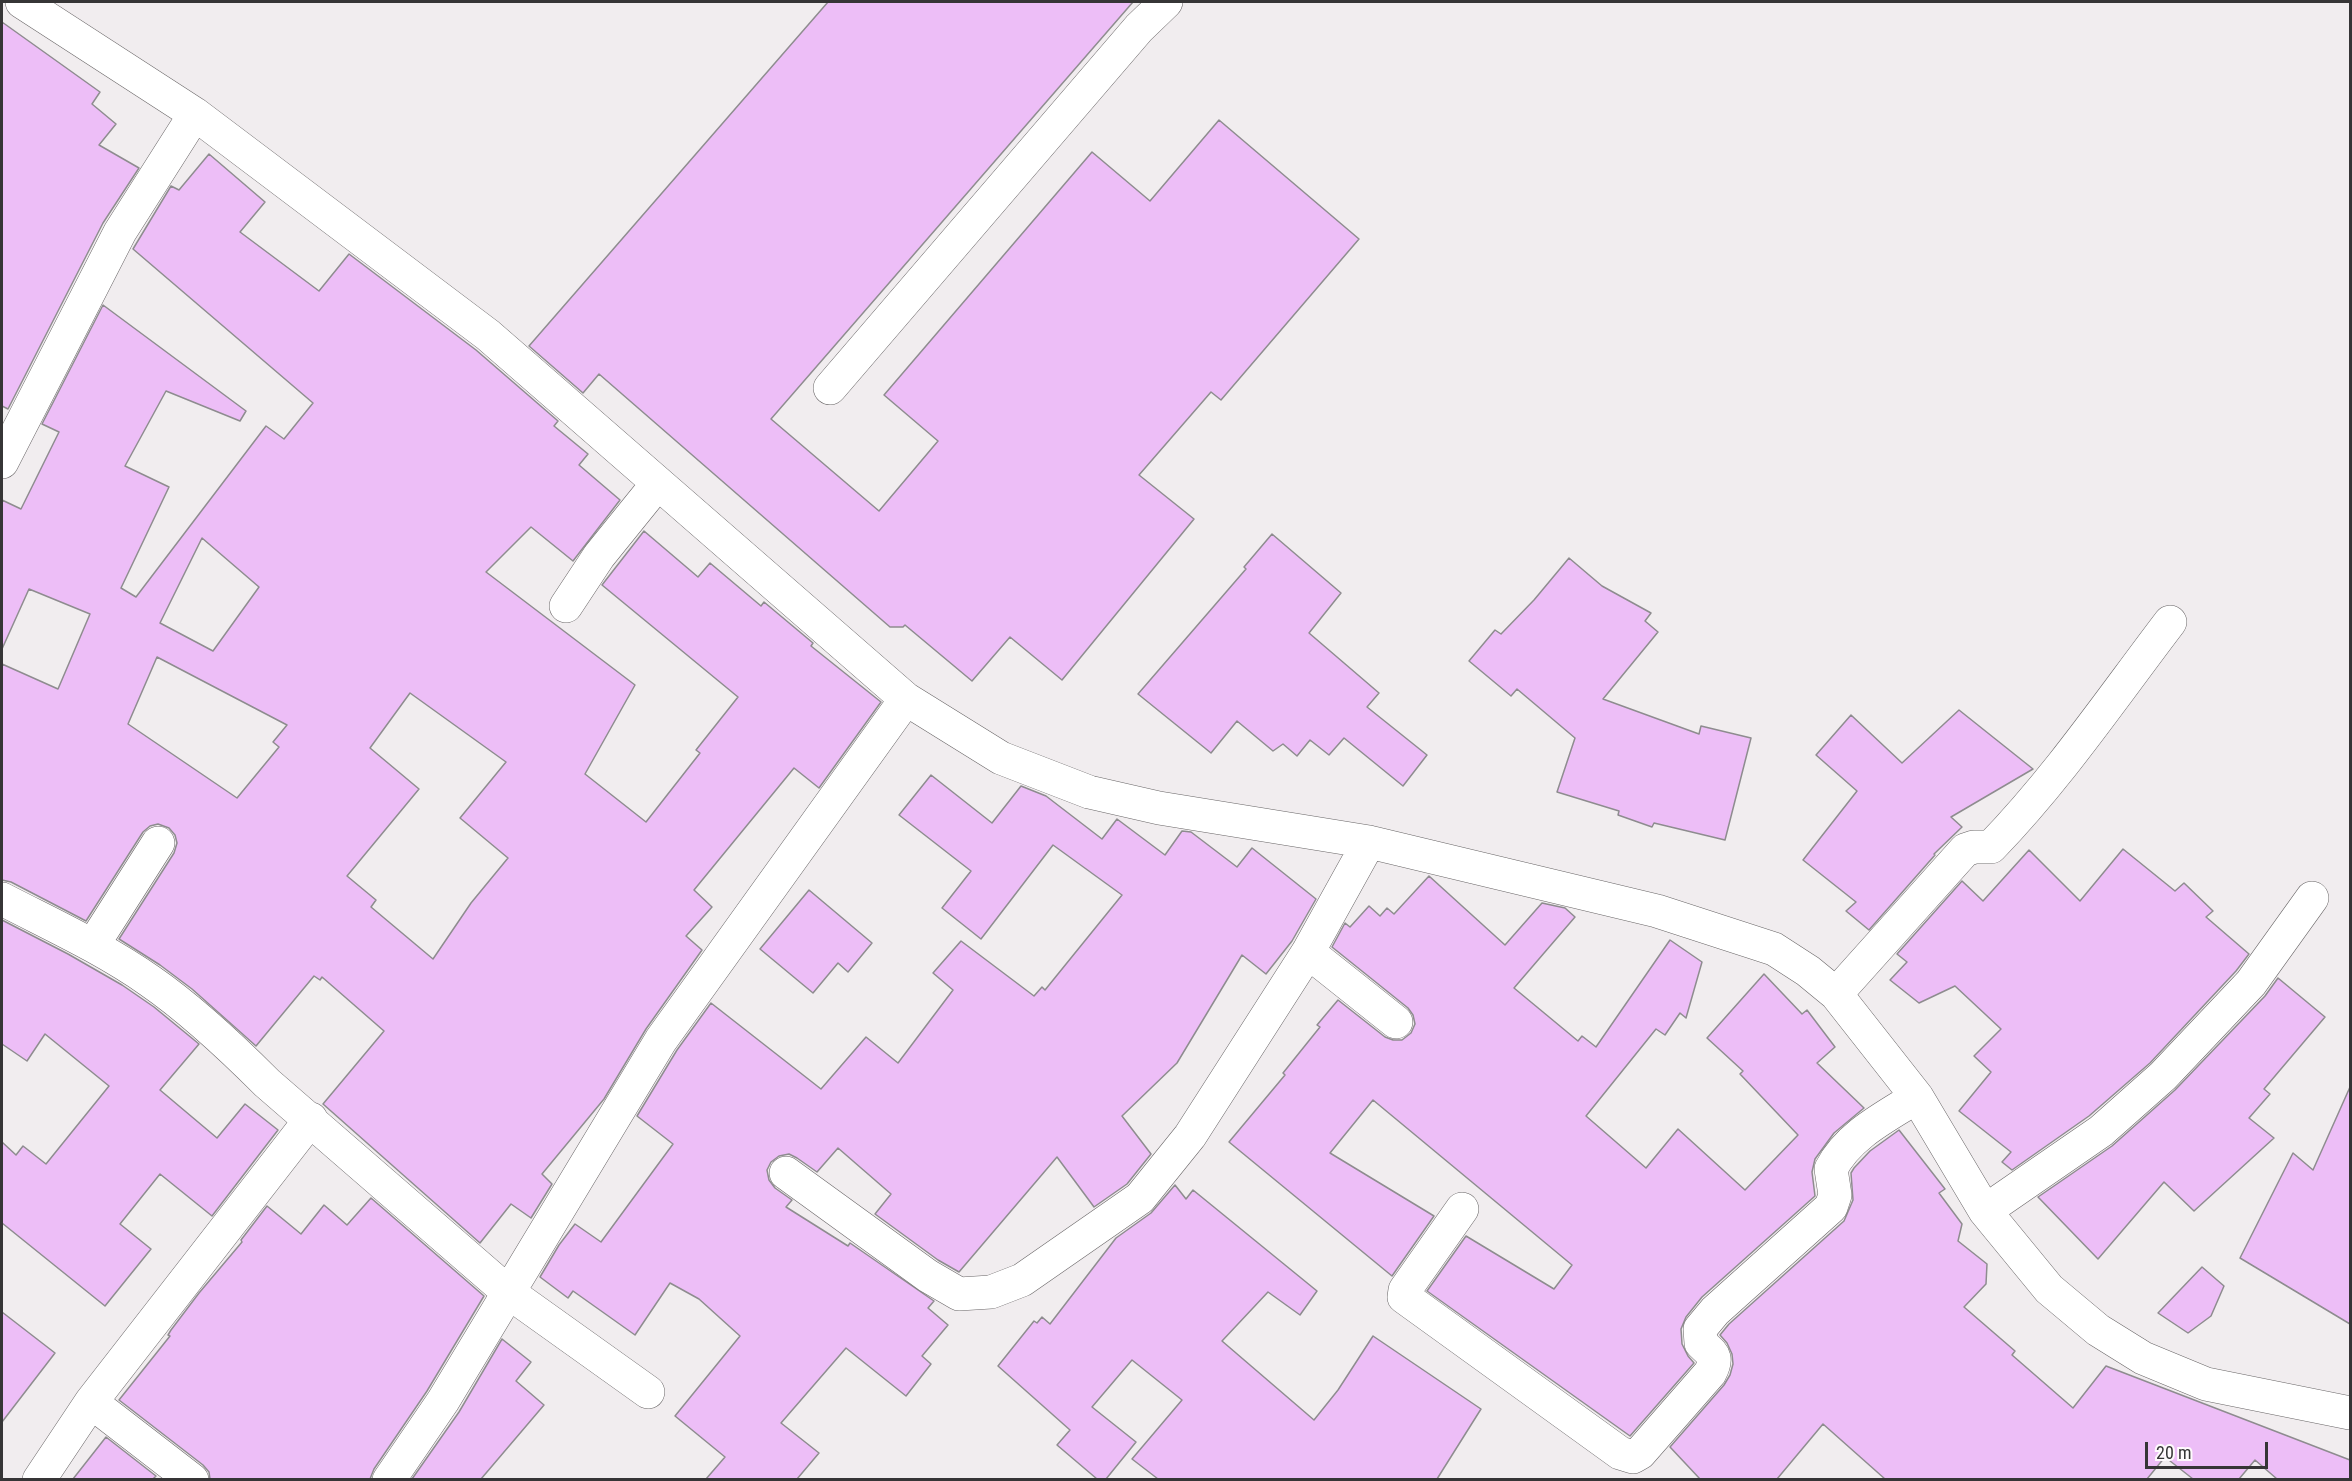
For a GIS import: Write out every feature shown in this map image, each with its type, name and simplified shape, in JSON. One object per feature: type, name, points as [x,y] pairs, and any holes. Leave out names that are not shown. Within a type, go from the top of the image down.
[{"type":"street","points":[[22,2],[195,114],[488,334],[906,699],[1001,758],[1089,792],[1159,808],[1370,842],[1668,914],[1774,949],[1809,971],[1836,994],[1917,1097],[1985,1211],[2049,1289],[2098,1330],[2143,1358],[2205,1384],[2350,1413]]},
{"type":"street","points":[[830,388],[1139,28],[1166,2]]},
{"type":"street","points":[[2,462],[120,232],[195,114]]},
{"type":"street","points":[[566,606],[599,556],[658,483]]},
{"type":"street","points":[[1836,994],[1965,850],[1974,847],[1991,847],[2006,832],[2037,797],[2170,622]]},
{"type":"street","points":[[389,1479],[443,1401],[661,1040],[906,699]]},
{"type":"street","points":[[786,1173],[928,1276],[959,1294],[991,1292],[1022,1280],[1140,1198],[1190,1136],[1308,952],[1370,842]]},
{"type":"street","points":[[93,945],[158,843]]},
{"type":"street","points":[[1985,1211],[2101,1131],[2163,1076],[2251,983],[2312,898]]},
{"type":"street","points":[[2,900],[93,945],[151,981],[183,1006],[508,1292],[648,1392]]},
{"type":"street","points":[[1308,952],[1396,1022]]},
{"type":"street","points":[[1462,1209],[1405,1290],[1404,1297],[1620,1453],[1630,1468],[1640,1453],[1710,1373],[1715,1363],[1714,1355],[1701,1343],[1700,1329],[1715,1311],[1831,1207],[1835,1195],[1831,1169],[1843,1150],[1867,1130],[1917,1097]]},
{"type":"street","points":[[39,1479],[91,1402],[311,1119]]},
{"type":"street","points":[[91,1402],[192,1479]]},
{"type":"building","points":[[828,2],[1133,2],[771,419],[879,511],[938,441],[884,395],[1092,152],[1150,201],[1219,120],[1359,239],[1221,400],[1211,392],[1139,475],[1194,519],[1062,680],[1010,637],[972,681],[905,625],[890,627],[599,374],[583,393],[529,346]]},
{"type":"building","points":[[2,22],[100,92],[92,104],[116,124],[99,145],[139,168],[103,223],[8,409],[2,406]]},
{"type":"building","points":[[209,154],[265,202],[240,232],[319,291],[349,254],[476,350],[558,421],[554,426],[588,454],[579,465],[620,500],[573,561],[531,527],[486,572],[635,685],[585,774],[646,822],[700,753],[696,750],[738,697],[602,585],[644,531],[698,577],[710,563],[761,606],[764,602],[813,643],[811,646],[881,702],[819,788],[794,768],[694,890],[712,907],[686,936],[702,950],[646,1029],[604,1099],[542,1174],[552,1184],[531,1218],[511,1204],[480,1243],[323,1104],[384,1031],[322,977],[320,980],[314,976],[256,1046],[192,989],[119,939],[174,853],[177,843],[175,835],[169,828],[158,824],[150,826],[143,832],[86,921],[11,882],[2,880],[2,664],[58,689],[90,614],[29,589],[2,649],[2,500],[21,509],[59,432],[42,424],[103,305],[246,411],[240,421],[166,391],[125,466],[169,487],[121,588],[136,597],[266,426],[284,439],[313,403],[133,249],[171,186],[179,190]],"holes":[[[202,538],[259,587],[213,651],[160,623]],[[157,657],[287,725],[273,742],[279,747],[237,798],[128,724]],[[410,693],[506,762],[460,818],[508,858],[471,903],[433,959],[371,907],[376,900],[347,876],[419,789],[370,748]]]},
{"type":"building","points":[[1272,534],[1341,593],[1309,633],[1379,693],[1367,707],[1427,755],[1403,786],[1344,738],[1329,755],[1310,740],[1297,756],[1283,744],[1273,751],[1237,721],[1211,753],[1138,694],[1246,569],[1244,567]]},
{"type":"building","points":[[1569,558],[1602,586],[1651,613],[1645,621],[1658,632],[1603,699],[1699,734],[1701,726],[1751,738],[1725,840],[1654,823],[1652,827],[1618,815],[1619,811],[1557,792],[1575,738],[1517,689],[1511,696],[1469,661],[1495,630],[1501,634],[1534,600]]},
{"type":"building","points":[[1959,710],[2033,769],[1951,817],[1962,827],[1934,854],[1869,930],[1846,911],[1856,902],[1803,860],[1857,791],[1816,755],[1851,715],[1902,763]]},
{"type":"building","points":[[931,775],[992,823],[1021,786],[1046,796],[1102,839],[1117,819],[1165,855],[1182,831],[1191,832],[1237,867],[1252,848],[1316,899],[1292,941],[1266,974],[1242,955],[1177,1063],[1122,1116],[1151,1154],[1127,1184],[1094,1207],[1057,1157],[959,1272],[938,1260],[875,1214],[891,1194],[838,1148],[817,1172],[789,1154],[779,1156],[771,1162],[767,1170],[769,1180],[775,1188],[792,1200],[786,1207],[848,1246],[850,1243],[934,1301],[928,1308],[948,1325],[922,1356],[931,1364],[906,1396],[846,1348],[781,1423],[819,1453],[797,1479],[706,1479],[725,1457],[675,1416],[740,1336],[699,1299],[670,1283],[635,1335],[573,1291],[568,1298],[540,1277],[575,1224],[601,1242],[673,1144],[637,1116],[677,1050],[711,1003],[821,1089],[866,1037],[898,1063],[953,990],[933,973],[961,941],[1034,996],[1042,987],[1045,990],[1122,895],[1053,845],[981,939],[942,908],[971,871],[899,815]]},
{"type":"building","points":[[2123,849],[2175,891],[2184,883],[2213,911],[2206,917],[2249,954],[2236,971],[2150,1063],[2089,1116],[2012,1170],[2002,1162],[2011,1152],[1959,1111],[1991,1072],[1974,1056],[2001,1029],[1955,986],[1919,1003],[1890,980],[1907,962],[1897,954],[1962,881],[1983,901],[2029,850],[2080,901]]},
{"type":"building","points":[[1429,876],[1505,945],[1542,903],[1565,908],[1575,917],[1514,988],[1578,1041],[1582,1036],[1596,1047],[1670,940],[1702,962],[1686,1018],[1680,1013],[1665,1035],[1656,1029],[1586,1116],[1646,1168],[1678,1129],[1745,1190],[1798,1135],[1740,1074],[1743,1071],[1707,1038],[1764,974],[1802,1014],[1807,1010],[1835,1047],[1817,1063],[1864,1108],[1834,1133],[1815,1159],[1812,1172],[1815,1196],[1702,1297],[1686,1317],[1681,1329],[1682,1344],[1694,1363],[1630,1436],[1427,1291],[1466,1236],[1554,1289],[1572,1265],[1373,1100],[1330,1153],[1434,1216],[1392,1276],[1229,1142],[1285,1075],[1283,1073],[1320,1027],[1317,1025],[1338,1000],[1385,1037],[1402,1040],[1411,1033],[1415,1024],[1408,1008],[1332,947],[1345,923],[1350,927],[1369,906],[1380,916],[1387,908],[1394,914]]},
{"type":"building","points":[[809,890],[872,943],[848,972],[838,963],[813,993],[760,949]]},
{"type":"building","points":[[2,920],[122,985],[154,1007],[199,1044],[160,1090],[217,1138],[245,1104],[278,1130],[212,1216],[160,1174],[120,1224],[151,1249],[105,1306],[2,1223],[2,1142],[16,1155],[23,1146],[46,1164],[109,1086],[45,1034],[27,1061],[2,1044]]},
{"type":"building","points":[[2278,978],[2325,1017],[2264,1089],[2270,1094],[2249,1118],[2274,1138],[2194,1211],[2164,1182],[2098,1259],[2038,1197],[2112,1146],[2175,1090],[2265,996]]},
{"type":"building","points":[[2350,1087],[2350,1324],[2240,1258],[2293,1153],[2313,1170]]},
{"type":"building","points":[[1899,1130],[1945,1189],[1939,1193],[1962,1224],[1958,1241],[1987,1264],[1986,1284],[1964,1307],[2015,1351],[2012,1355],[2073,1408],[2106,1366],[2350,1460],[2350,1479],[2277,1479],[2255,1460],[2239,1479],[2193,1479],[2165,1457],[2147,1479],[1885,1479],[1823,1424],[1777,1479],[1700,1479],[1670,1447],[1730,1375],[1733,1364],[1732,1354],[1720,1335],[1729,1324],[1844,1221],[1853,1200],[1851,1173],[1854,1168],[1870,1151]]},
{"type":"building","points":[[1175,1185],[1186,1199],[1193,1190],[1317,1291],[1300,1315],[1268,1292],[1222,1341],[1314,1420],[1338,1390],[1373,1336],[1481,1409],[1437,1479],[1158,1479],[1132,1459],[1182,1400],[1132,1360],[1092,1407],[1136,1442],[1106,1479],[1097,1479],[1057,1445],[1070,1430],[998,1366],[1034,1321],[1037,1323],[1042,1317],[1050,1324],[1116,1238],[1151,1213]]},
{"type":"building","points":[[371,1198],[484,1296],[427,1391],[374,1469],[370,1479],[210,1479],[209,1472],[203,1465],[119,1400],[170,1336],[168,1335],[171,1330],[199,1293],[242,1242],[241,1240],[267,1206],[301,1234],[324,1205],[347,1225]]},
{"type":"building","points":[[2202,1267],[2224,1286],[2211,1316],[2188,1333],[2158,1313]]},
{"type":"building","points":[[2,1312],[55,1353],[2,1422]]},
{"type":"building","points":[[502,1339],[531,1362],[516,1381],[544,1405],[481,1479],[412,1479],[459,1412]]},
{"type":"building","points":[[106,1437],[156,1476],[153,1479],[73,1479]]}]
